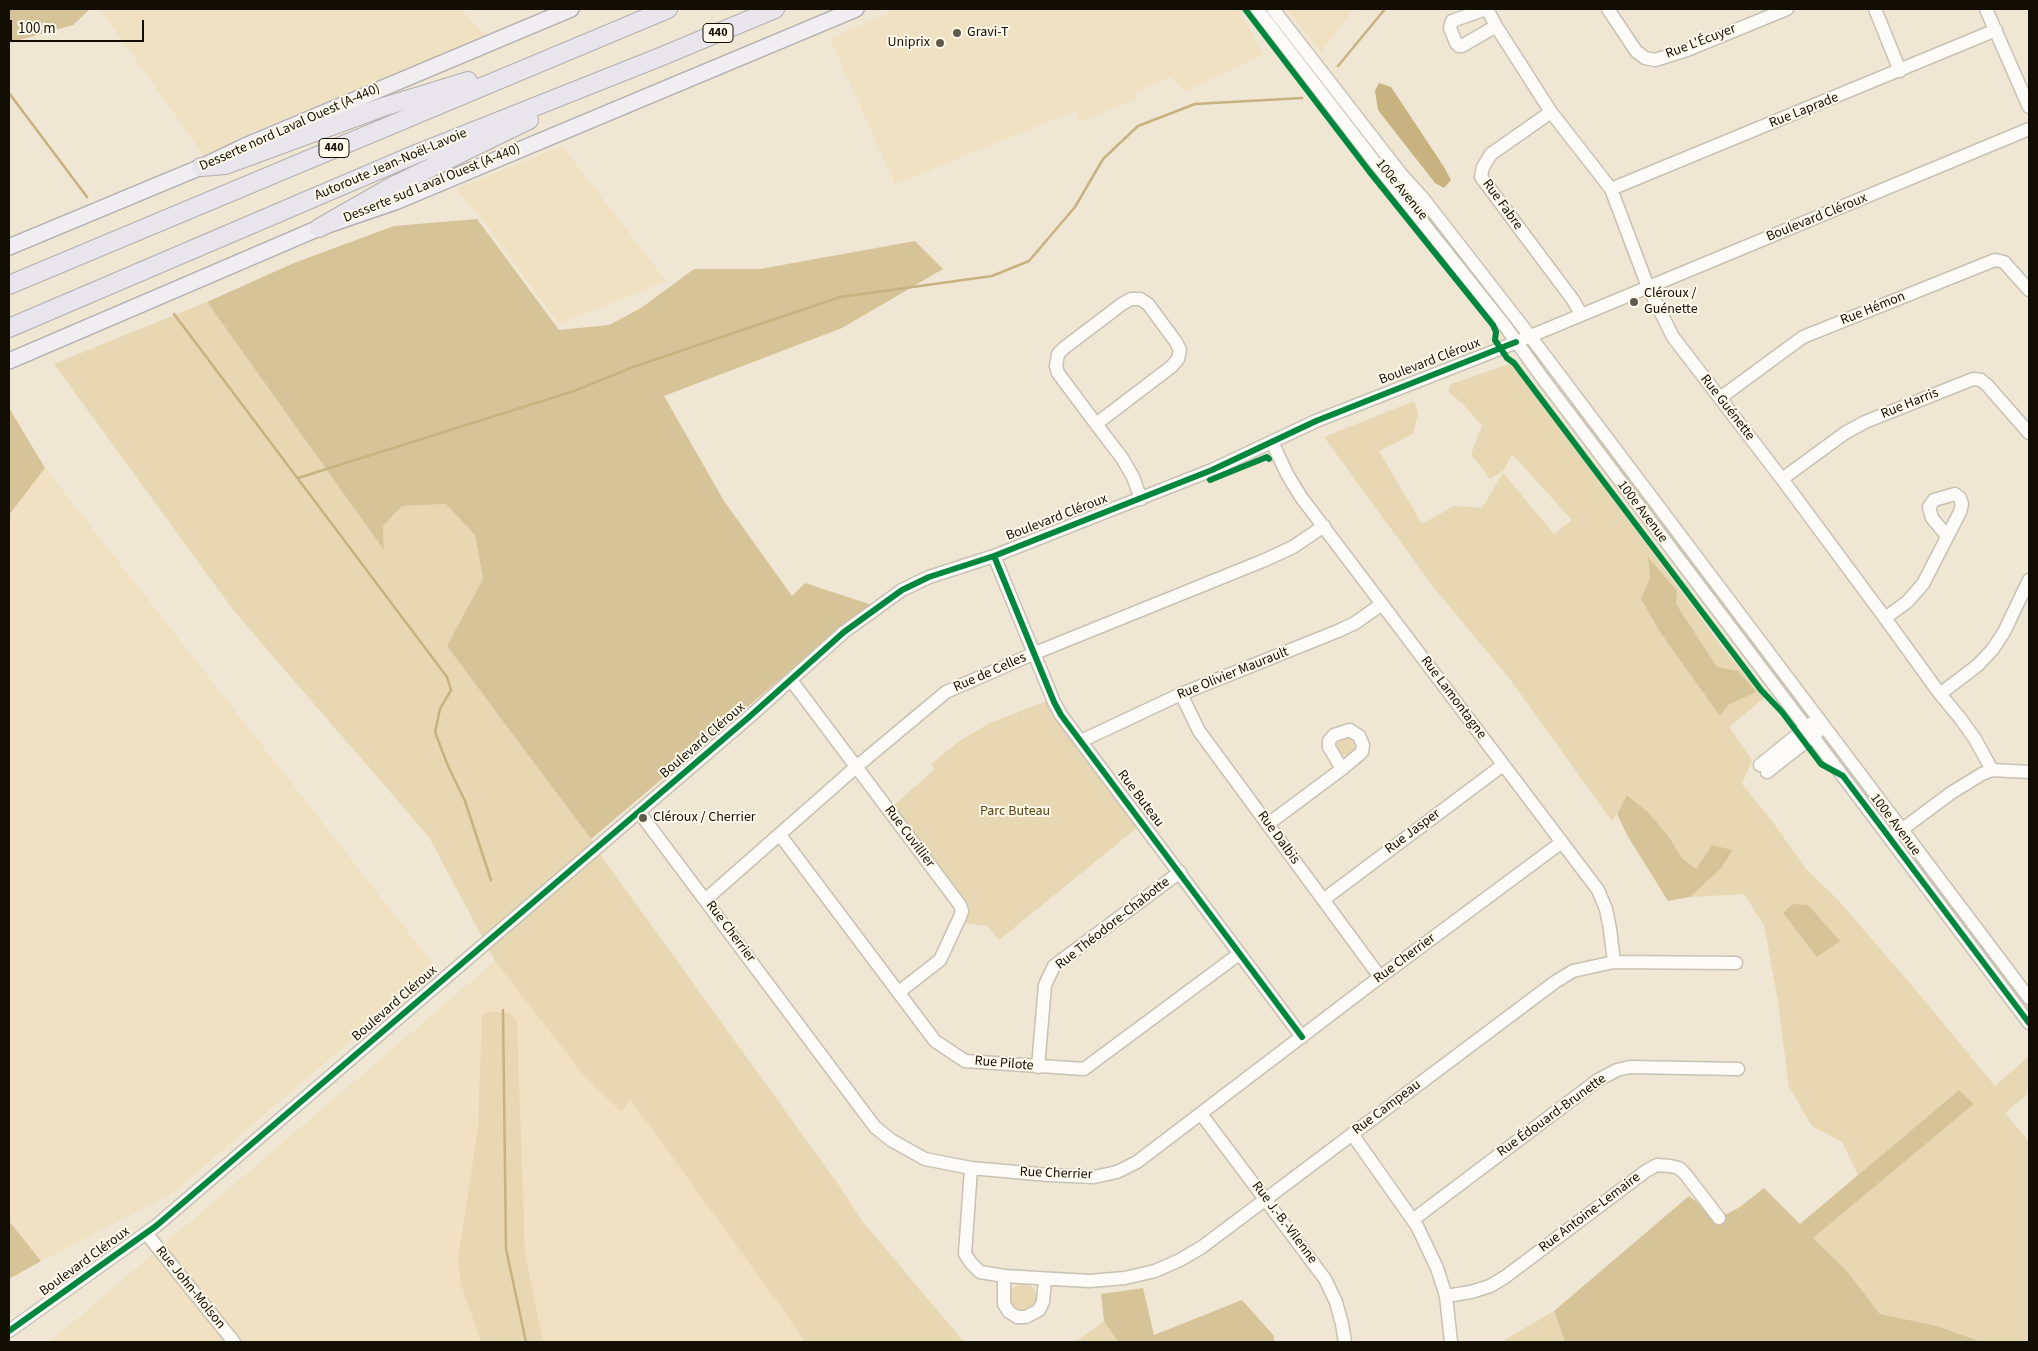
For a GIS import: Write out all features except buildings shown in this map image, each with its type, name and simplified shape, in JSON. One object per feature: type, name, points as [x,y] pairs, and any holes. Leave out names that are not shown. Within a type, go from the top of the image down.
[{"type":"highway","name":"440","points":[[13,283],[668,9]]},
{"type":"highway","name":"Autoroute Jean-Noël-Lavoie","points":[[9,328],[416,154],[775,9]]},
{"type":"highway","points":[[201,167],[225,165],[383,107],[557,55]]},
{"type":"highway","points":[[320,228],[389,188],[660,57]]},
{"type":"main road","name":"Desserte nord Laval Ouest (A-440)","points":[[9,247],[571,9]]},
{"type":"main road","name":"Desserte sud Laval Ouest (A-440)","points":[[9,361],[320,228],[395,202],[856,9]]},
{"type":"street","name":"100e Avenue","points":[[1257,9],[1377,165],[1473,284],[2029,1023]]},
{"type":"street","name":"100e Avenue","points":[[1273,9],[1530,336],[2029,998]]},
{"type":"street","name":"Rue Guénette","points":[[1496,26],[1462,46],[1456,43],[1450,28],[1452,21],[1486,9],[1552,112],[1612,189],[1648,287],[1673,338],[1782,478],[1940,694],[1970,732],[1992,770]]},
{"type":"street","name":"Rue L'Écuyer","points":[[1608,9],[1636,51],[1645,58],[1655,60],[1687,50],[1787,9]]},
{"type":"street","points":[[1875,9],[1900,72]]},
{"type":"street","points":[[1986,9],[2029,107]]},
{"type":"street","name":"Rue Laprade","points":[[1612,189],[1900,72],[1996,30]]},
{"type":"street","name":"Rue Fabre","points":[[1552,112],[1491,154],[1483,167],[1481,177],[1573,300],[1581,314]]},
{"type":"street","name":"Boulevard Cléroux","points":[[9,1331],[146,1233],[639,812],[844,632],[902,590],[929,578],[994,556],[1212,470],[1334,413],[1516,342],[2029,129]]},
{"type":"street","name":"Rue Hémon","points":[[1720,398],[1803,337],[1996,260],[2004,262],[2029,290]]},
{"type":"street","points":[[1096,424],[1171,367],[1178,359],[1180,350],[1176,342],[1148,304],[1140,299],[1131,299],[1122,304],[1058,354],[1056,366],[1058,373],[1128,467],[1140,499]]},
{"type":"street","name":"Rue Harris","points":[[1782,478],[1845,433],[1865,422],[1973,379],[1980,380],[1987,385],[2029,433]]},
{"type":"street","name":"Rue Lamontagne","points":[[1272,442],[1287,474],[1301,497],[1598,890],[1606,909],[1614,962]]},
{"type":"street","name":"Rue de Celles","points":[[705,900],[856,767],[946,692],[1035,653],[1265,560],[1293,547],[1324,526]]},
{"type":"street","points":[[1885,618],[1917,593],[1947,536]]},
{"type":"street","name":"Rue Buteau","points":[[994,556],[1061,715],[1302,1036]]},
{"type":"street","points":[[1940,694],[1978,665],[1993,649],[2004,632],[2029,580]]},
{"type":"street","name":"Rue Olivier Maurault","points":[[1081,741],[1182,694],[1338,631],[1363,618],[1382,604]]},
{"type":"street","name":"Rue Cuvillier","points":[[791,680],[956,900],[962,911],[940,960],[899,992]]},
{"type":"street","name":"Rue Dalbis","points":[[1182,694],[1199,732],[1380,977]]},
{"type":"street","points":[[1764,768],[1821,722]]},
{"type":"street","name":"Rue Jasper","points":[[1323,900],[1503,764]]},
{"type":"street","points":[[1268,824],[1342,769]]},
{"type":"street","points":[[1890,839],[1969,781],[1992,770],[2029,772]]},
{"type":"street","name":"Rue Cherrier","points":[[639,812],[875,1127],[890,1140],[925,1159],[971,1168],[1094,1177],[1117,1172],[1136,1162],[1562,842]]},
{"type":"street","name":"Rue Pilote","points":[[780,834],[935,1040],[965,1061],[1074,1070],[1084,1069],[1239,954]]},
{"type":"street","name":"Rue Théodore-Chabotte","points":[[1038,1067],[1045,985],[1054,966],[1180,872]]},
{"type":"street","name":"Rue Campeau","points":[[971,1168],[966,1254],[971,1263],[980,1272],[1004,1276],[1089,1281],[1116,1279],[1155,1270],[1180,1260],[1202,1246],[1555,982],[1574,971],[1614,962],[1736,963]]},
{"type":"street","name":"Rue Édouard-Brunette","points":[[1414,1219],[1598,1080],[1617,1070],[1630,1067],[1738,1069]]},
{"type":"street","name":"Rue J.-B.-Vilenne","points":[[1201,1114],[1326,1280],[1336,1302],[1345,1342]]},
{"type":"street","points":[[1352,1134],[1414,1219],[1437,1268],[1446,1296],[1451,1342]]},
{"type":"street","name":"Rue Antoine-Lemaire","points":[[1446,1296],[1471,1292],[1490,1286],[1505,1277],[1646,1171],[1657,1165],[1679,1168],[1719,1218]]},
{"type":"street","name":"Rue John-Molson","points":[[146,1233],[234,1342]]},
{"type":"street","points":[[1004,1276],[1004,1304],[1009,1312],[1017,1317],[1026,1317],[1039,1310],[1043,1302],[1045,1279]]},
{"type":"shaded area","points":[[9,9],[90,9],[73,25],[9,43]]},
{"type":"shaded area","points":[[100,9],[460,9],[487,36],[254,131],[204,156]]},
{"type":"shaded area","points":[[897,9],[1239,9],[1263,55],[1185,91],[1170,77],[1135,92],[1137,99],[1079,122],[1077,110],[895,184],[830,39]]},
{"type":"shaded area","points":[[1287,9],[1353,9],[1321,52]]},
{"type":"shaded area","points":[[1379,83],[1391,87],[1444,167],[1451,180],[1444,188],[1435,183],[1378,110],[1375,91]]},
{"type":"shaded area","points":[[562,146],[666,281],[559,324],[483,220],[456,189]]},
{"type":"shaded area","points":[[477,219],[559,330],[609,325],[641,308],[694,269],[760,269],[915,241],[943,269],[842,328],[664,396],[724,501],[792,596],[805,583],[872,605],[850,620],[591,839],[447,646],[483,579],[475,535],[446,504],[402,506],[383,526],[384,550],[207,302],[294,263],[394,226]]},
{"type":"shaded area","points":[[9,408],[45,468],[9,515]]},
{"type":"shaded area","points":[[45,468],[436,968],[170,1195],[41,1261],[9,1221],[9,515]]},
{"type":"shaded area","points":[[1648,557],[1677,591],[1676,604],[1717,667],[1738,671],[1756,692],[1728,705],[1720,716],[1660,632],[1641,599],[1650,578]]},
{"type":"shaded area","points":[[1627,795],[1649,813],[1671,840],[1682,858],[1696,869],[1712,845],[1733,850],[1721,868],[1690,897],[1668,901],[1627,835],[1617,814]]},
{"type":"shaded area","points":[[1793,904],[1808,905],[1840,941],[1817,957],[1783,913]]},
{"type":"shaded area","points":[[495,961],[585,1077],[623,1112],[630,1099],[805,1342],[50,1342]]},
{"type":"shaded area","points":[[1959,1090],[1974,1104],[1813,1238],[1846,1270],[1880,1314],[1937,1326],[1982,1342],[1565,1342],[1554,1311],[1689,1196],[1719,1218],[1740,1207],[1764,1188],[1800,1224]]},
{"type":"shaded area","points":[[9,1221],[41,1261],[9,1279]]},
{"type":"shaded area","points":[[1143,1288],[1154,1335],[1242,1300],[1274,1336],[1274,1342],[1118,1342],[1104,1321],[1101,1294]]},
{"type":"green space","points":[[1267,14],[1285,30],[1459,255],[1422,214]]},
{"type":"green space","points":[[207,302],[384,549],[383,526],[402,506],[447,504],[475,535],[483,579],[448,646],[591,839],[602,857],[843,1191],[862,1221],[964,1342],[805,1342],[630,1099],[622,1112],[585,1077],[495,961],[429,837],[234,611],[54,364]]},
{"type":"green space","points":[[1512,363],[1722,647],[1764,698],[1729,727],[1752,760],[1742,784],[1772,821],[1806,869],[1836,898],[1995,1086],[2029,1056],[2029,1093],[2005,1113],[2029,1142],[2029,1342],[1982,1342],[1937,1326],[1880,1314],[1846,1270],[1812,1238],[1974,1104],[1959,1090],[1858,1175],[1842,1142],[1812,1126],[1789,1087],[1778,1001],[1764,925],[1744,894],[1690,897],[1733,850],[1712,845],[1696,869],[1682,858],[1671,840],[1628,795],[1612,821],[1509,678],[1435,589],[1324,437],[1414,401],[1418,413],[1413,434],[1379,451],[1422,524],[1454,506],[1482,508],[1503,473],[1554,534],[1572,520],[1512,454],[1504,470],[1490,479],[1471,454],[1482,426],[1462,403],[1448,392],[1451,384]]},
{"type":"green space","points":[[1567,400],[1595,429],[1806,711],[1802,715]]},
{"type":"green space","name":"Parc Buteau","points":[[1047,701],[1138,827],[999,940],[988,926],[965,923],[968,913],[964,898],[893,806],[935,769],[931,764],[961,740],[990,723]]},
{"type":"green space","points":[[1346,737],[1352,740],[1355,746],[1352,752],[1346,755],[1340,752],[1337,746],[1340,740]]},
{"type":"green space","points":[[1907,843],[2029,1005],[2029,1016],[1902,847]]},
{"type":"green space","points":[[489,1011],[510,1014],[517,1021],[525,1255],[543,1342],[481,1342],[461,1284],[458,1259],[478,1128],[482,1016]]},
{"type":"green space","points":[[1023,1284],[1033,1288],[1037,1298],[1033,1308],[1023,1312],[1013,1308],[1009,1298],[1013,1288]]},
{"type":"green space","points":[[1554,1311],[1565,1342],[1501,1342]]},
{"type":"green space","points":[[1104,1321],[1118,1342],[1076,1342]]},
{"type":"waterway","points":[[1338,66],[1385,9]]},
{"type":"waterway","points":[[9,93],[87,197]]},
{"type":"waterway","points":[[298,478],[574,391],[636,366],[840,297],[992,276],[1029,261],[1075,207],[1103,159],[1138,126],[1195,104],[1302,98]]},
{"type":"waterway","points":[[174,314],[447,677],[451,690],[440,709],[435,732],[448,766],[465,801],[491,880]]},
{"type":"waterway","points":[[503,1010],[506,1249],[526,1342]]},
{"type":"cycle path","points":[[1245,9],[1369,171],[1493,325],[1496,332],[1495,340],[1507,358],[1514,363],[1761,690],[1782,712],[1821,764],[1843,776],[2029,1023]]},
{"type":"cycle path","points":[[9,1331],[156,1226],[748,718],[844,632],[902,590],[929,577],[994,556],[1212,470],[1316,421],[1516,342]]},
{"type":"cycle path","points":[[1210,480],[1267,457],[1269,459]]},
{"type":"cycle path","points":[[994,556],[1061,715],[1302,1037]]},
{"type":"place","name":"Gravi-T","points":[[957,33]]},
{"type":"place","name":"Uniprix","points":[[940,43]]},
{"type":"place","name":"Cléroux / Guénette","points":[[1634,302]]},
{"type":"place","name":"Cléroux / Cherrier","points":[[643,818]]}]
